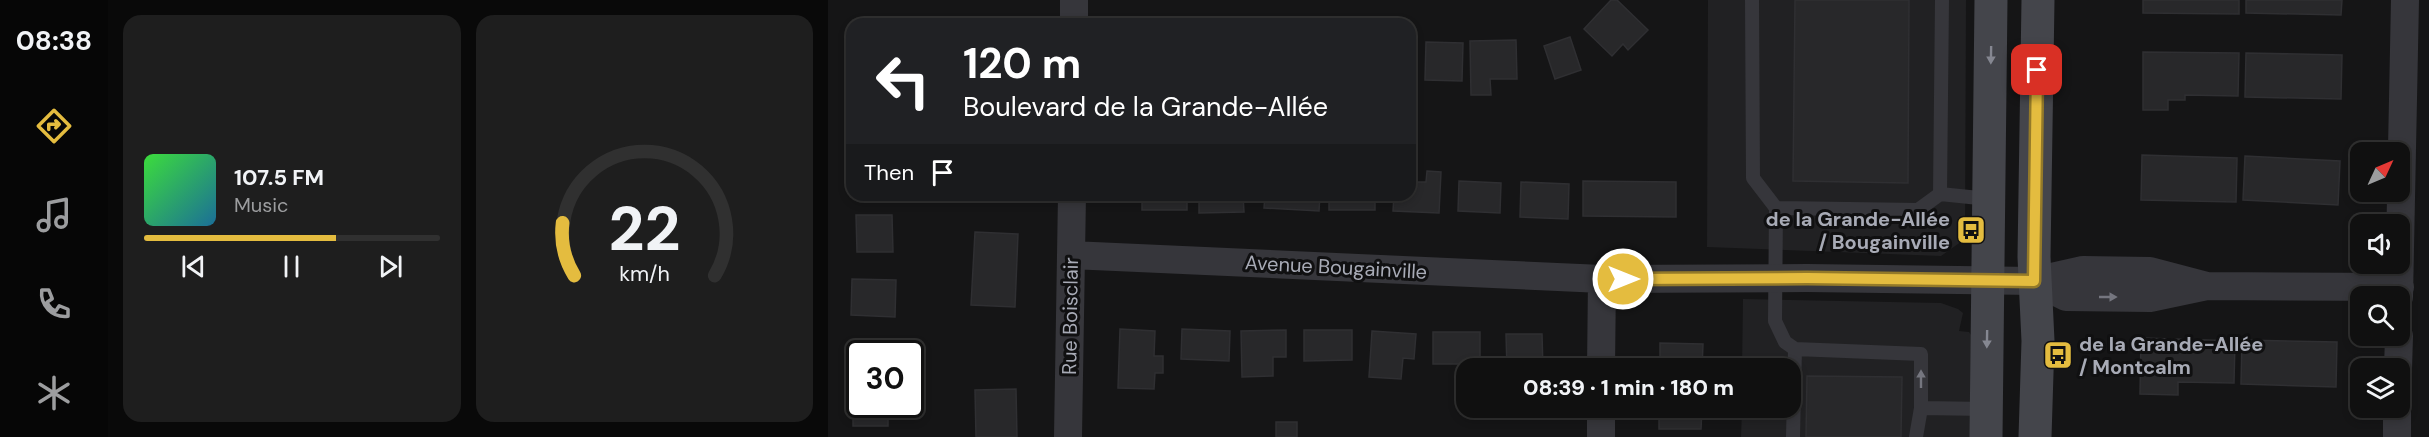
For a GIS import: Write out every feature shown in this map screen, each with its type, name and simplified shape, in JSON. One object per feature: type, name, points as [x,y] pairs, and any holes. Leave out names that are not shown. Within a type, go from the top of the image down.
[{"type":"street","points":[[1074,0],[1074,18]]},
{"type":"street","points":[[1987,423],[1991,0]]},
{"type":"street","points":[[2035,437],[2037,341],[2034,281],[2038,0]]},
{"type":"street","points":[[2400,286],[2405,0]]},
{"type":"street","name":"Rue Boisclair","points":[[1068,437],[1072,201]]},
{"type":"street","name":"Avenue Bougainville","points":[[1071,255],[1602,279],[1776,280],[1807,278],[2034,281]]},
{"type":"street","points":[[1601,358],[1602,279]]},
{"type":"street","points":[[2034,281],[2066,297],[2150,298],[2207,286],[2350,290]]},
{"type":"street","points":[[1601,418],[1601,437]]},
{"type":"street","points":[[2397,418],[2397,437]]},
{"type":"lane","points":[[1752,0],[1753,178],[1776,208],[1775,321],[1785,342],[1795,349],[1921,354],[1921,408],[1916,437]]},
{"type":"lane","points":[[1940,194],[1942,0]]},
{"type":"lane","points":[[1776,208],[1918,210],[1940,194],[1989,199]]},
{"type":"lane","points":[[1793,437],[1795,349]]},
{"type":"lane","points":[[1921,408],[1987,423]]},
{"type":"shaded area","points":[[1708,0],[1966,0],[1965,239],[1941,256],[1707,247]]},
{"type":"shaded area","points":[[1743,299],[1941,303],[1963,313],[1959,331],[1969,332],[1971,335],[1970,437],[1741,437],[1742,418],[1801,418],[1801,358],[1742,358]]},
{"type":"building","points":[[1611,0],[1617,0],[1648,30],[1628,50],[1623,44],[1612,56],[1584,29]]},
{"type":"building","points":[[1795,0],[1909,0],[1908,183],[1793,181]]},
{"type":"building","points":[[2143,0],[2239,0],[2239,14],[2143,13]]},
{"type":"building","points":[[2246,0],[2342,0],[2341,15],[2246,13]]},
{"type":"building","points":[[1570,37],[1581,70],[1555,79],[1544,46]]},
{"type":"building","points":[[1516,40],[1517,79],[1490,79],[1491,95],[1471,95],[1470,41]]},
{"type":"building","points":[[1426,42],[1463,43],[1462,81],[1425,80]]},
{"type":"building","points":[[2143,52],[2239,53],[2238,96],[2185,95],[2185,100],[2168,100],[2168,110],[2143,110]]},
{"type":"building","points":[[2246,53],[2342,55],[2341,99],[2245,97]]},
{"type":"building","points":[[2142,155],[2237,158],[2236,202],[2141,200]]},
{"type":"building","points":[[2245,156],[2340,161],[2338,205],[2243,200]]},
{"type":"building","points":[[1427,171],[1441,172],[1439,213],[1393,211],[1394,201],[1416,201],[1416,182],[1426,182]]},
{"type":"building","points":[[1459,181],[1501,183],[1500,213],[1458,211]]},
{"type":"building","points":[[1583,181],[1676,182],[1676,217],[1583,216]]},
{"type":"building","points":[[1521,182],[1569,184],[1568,219],[1520,217]]},
{"type":"building","points":[[1142,201],[1187,201],[1187,210],[1142,210]]},
{"type":"building","points":[[1199,201],[1243,201],[1244,212],[1199,213]]},
{"type":"building","points":[[1265,201],[1320,201],[1319,211],[1264,208]]},
{"type":"building","points":[[1329,201],[1375,201],[1375,210],[1329,210]]},
{"type":"building","points":[[856,215],[892,215],[893,252],[857,252]]},
{"type":"building","points":[[975,232],[1018,234],[1015,307],[971,305]]},
{"type":"building","points":[[852,279],[896,280],[895,317],[851,315]]},
{"type":"building","points":[[1120,329],[1155,331],[1154,356],[1163,356],[1163,373],[1155,373],[1154,389],[1118,388]]},
{"type":"building","points":[[1182,329],[1230,331],[1229,361],[1181,359]]},
{"type":"building","points":[[1286,330],[1286,357],[1273,357],[1273,376],[1242,377],[1241,331]]},
{"type":"building","points":[[1304,330],[1352,330],[1352,360],[1304,361]]},
{"type":"building","points":[[1372,331],[1416,334],[1414,359],[1403,358],[1401,379],[1369,377]]},
{"type":"building","points":[[1433,332],[1480,332],[1480,358],[1456,358],[1456,364],[1433,364]]},
{"type":"building","points":[[1506,334],[1542,334],[1543,358],[1507,358]]},
{"type":"building","points":[[2141,338],[2235,341],[2234,383],[2178,382],[2178,395],[2140,394]]},
{"type":"building","points":[[2242,340],[2337,342],[2336,387],[2241,384]]},
{"type":"building","points":[[1660,343],[1703,344],[1702,358],[1660,358]]},
{"type":"building","points":[[1807,376],[1902,377],[1901,437],[1806,437]]},
{"type":"building","points":[[1016,389],[1017,437],[976,437],[975,390]]},
{"type":"building","points":[[853,418],[888,418],[888,426],[853,426]]},
{"type":"building","points":[[1659,418],[1702,418],[1701,429],[1659,429]]},
{"type":"building","points":[[1276,422],[1297,422],[1297,437],[1276,437]]},
{"type":"place","name":"de la Grande-Allée / Bougainville","points":[[1971,230]]},
{"type":"place","name":"de la Grande-Allée / Montcalm","points":[[2058,355]]},
{"type":"route","points":[[1623,279],[1776,280],[1807,278],[2034,281],[2037,70]]}]
